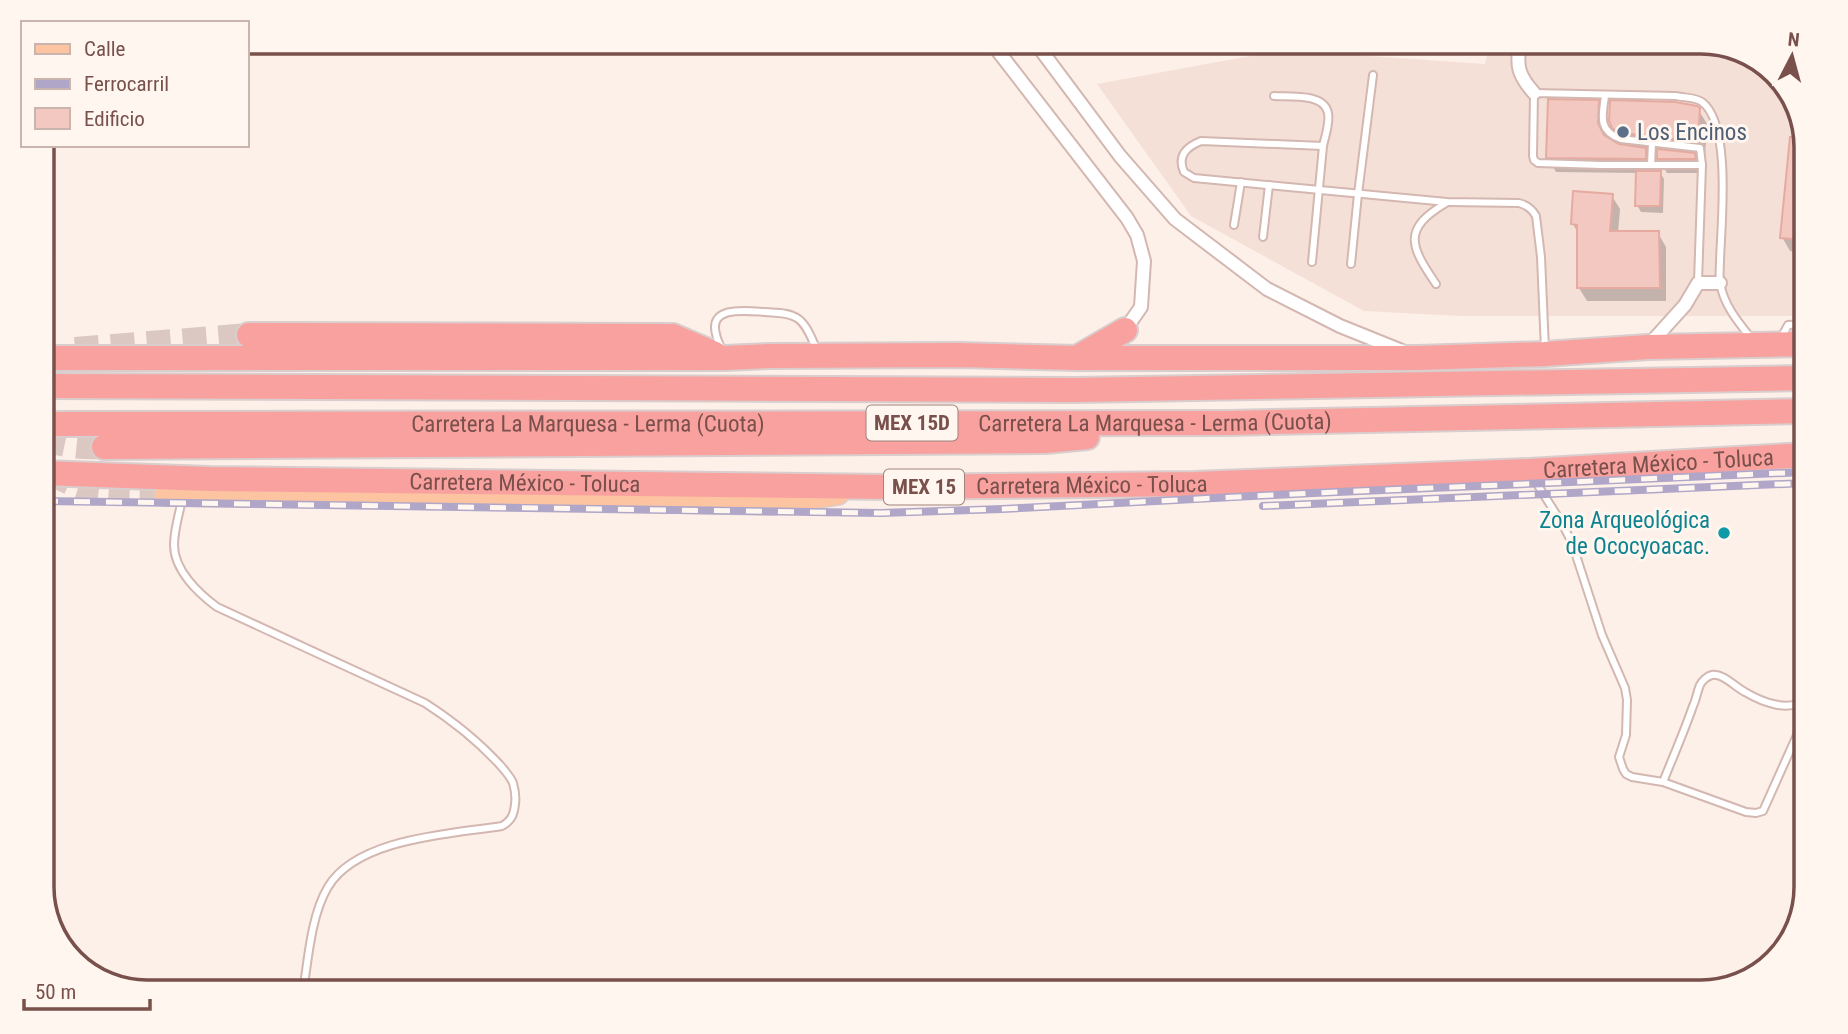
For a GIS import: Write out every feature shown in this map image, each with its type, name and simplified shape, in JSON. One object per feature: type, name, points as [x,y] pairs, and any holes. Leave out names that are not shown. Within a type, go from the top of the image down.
[{"type":"highway","points":[[1077,358],[1125,330]]},
{"type":"highway","points":[[249,335],[673,336],[726,358]]},
{"type":"highway","points":[[54,358],[726,358],[820,355],[1418,358],[1648,347],[1794,344]]},
{"type":"highway","name":"Carretera La Marquesa - Lerma (Cuota)","points":[[54,386],[1075,390],[1794,378]]},
{"type":"highway","name":"Carretera La Marquesa - Lerma (Cuota)","points":[[54,424],[1227,423],[1794,411]]},
{"type":"highway","points":[[104,447],[1045,441],[1227,423]]},
{"type":"highway","name":"Carretera México - Toluca","points":[[54,473],[209,479],[891,487],[1195,484],[1529,471],[1794,456]]},
{"type":"main road","points":[[174,495],[774,504],[891,487]]},
{"type":"street","points":[[1000,54],[1127,218],[1137,235],[1144,261],[1141,307],[1125,330]]},
{"type":"street","points":[[1044,54],[1120,156],[1175,219],[1267,289],[1340,326],[1418,358]]},
{"type":"street","points":[[1518,54],[1522,78],[1534,93]]},
{"type":"street","points":[[1648,347],[1685,305],[1698,283],[1720,284]]},
{"type":"lane","points":[[1351,264],[1357,194],[1373,75]]},
{"type":"lane","points":[[1702,164],[1538,163],[1533,156],[1534,93],[1676,96],[1703,103],[1711,114],[1722,156],[1720,284],[1733,315],[1767,345],[1788,325],[1794,325]]},
{"type":"lane","points":[[1274,96],[1317,100],[1324,104],[1327,111],[1312,262]]},
{"type":"lane","points":[[1605,96],[1603,122],[1607,132],[1621,139],[1699,147],[1702,164],[1698,283]]},
{"type":"lane","points":[[1324,146],[1201,141],[1184,151],[1181,159],[1184,172],[1194,178],[1447,202],[1519,203],[1528,207],[1536,216],[1541,257],[1545,354]]},
{"type":"lane","points":[[1651,165],[1652,143]]},
{"type":"lane","points":[[1234,225],[1241,182]]},
{"type":"lane","points":[[1263,237],[1269,185]]},
{"type":"lane","points":[[1436,284],[1418,256],[1414,247],[1414,236],[1418,225],[1429,213],[1447,202]]},
{"type":"lane","points":[[726,358],[715,332],[717,320],[723,313],[737,310],[791,315],[799,319],[820,355]]},
{"type":"lane","points":[[1529,471],[1572,543],[1602,635],[1625,688],[1627,727],[1619,757],[1626,774],[1632,778],[1663,782],[1746,812],[1756,813],[1763,811],[1794,742]]},
{"type":"lane","points":[[174,495],[174,549],[187,578],[201,595],[218,607],[425,703],[457,723],[491,755],[513,783],[516,795],[514,811],[508,822],[502,826],[396,842],[367,854],[340,872],[322,898],[311,940],[305,980]]},
{"type":"lane","points":[[1663,782],[1700,685],[1709,676],[1721,676],[1745,692],[1768,702],[1794,706]]},
{"type":"shaded area","points":[[1261,54],[1341,54],[1485,64],[1487,54],[1701,54],[1725,57],[1757,72],[1757,91],[1776,91],[1789,117],[1794,141],[1794,316],[1460,316],[1364,311],[1191,216],[1097,84]]},
{"type":"building","points":[[1548,99],[1599,100],[1598,123],[1604,135],[1619,144],[1646,148],[1646,159],[1546,158]]},
{"type":"building","points":[[1610,100],[1675,102],[1697,106],[1700,108],[1698,142],[1616,131],[1609,121]]},
{"type":"building","points":[[1790,137],[1793,137],[1794,239],[1780,238]]},
{"type":"building","points":[[1657,149],[1695,153],[1696,159],[1657,159]]},
{"type":"building","points":[[1636,171],[1661,171],[1660,206],[1635,206]]},
{"type":"building","points":[[1573,191],[1613,194],[1610,231],[1659,231],[1660,288],[1577,288],[1577,225],[1571,224]]},
{"type":"tunnel","points":[[75,349],[249,335]]},
{"type":"tunnel","points":[[54,442],[72,446],[104,447]]},
{"type":"tunnel","points":[[54,475],[75,487],[105,493],[165,495]]},
{"type":"railway","points":[[54,501],[881,513],[1794,473]]},
{"type":"railway","points":[[1263,506],[1794,484]]},
{"type":"place","name":"Los Encinos","points":[[1623,132]]},
{"type":"place","name":"Zona Arqueológica de Ococyoacac.","points":[[1724,533]]}]
